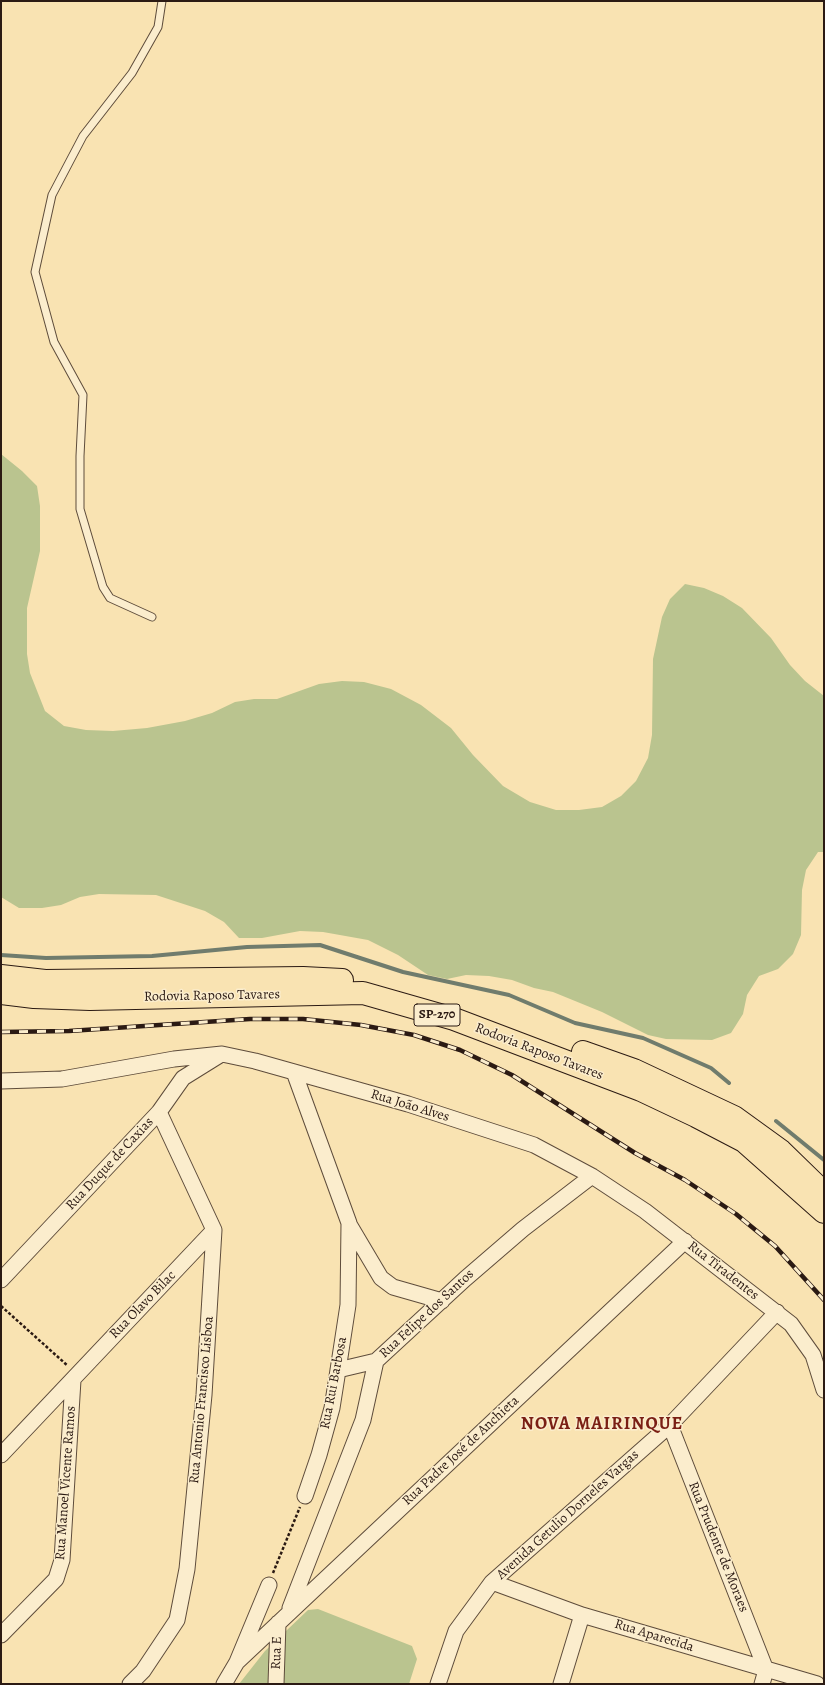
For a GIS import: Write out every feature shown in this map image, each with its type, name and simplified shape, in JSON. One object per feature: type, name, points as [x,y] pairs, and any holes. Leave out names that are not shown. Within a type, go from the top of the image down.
[{"type":"highway","name":"Rodovia Raposo Tavares","points":[[1,976],[45,981],[303,978],[364,981],[452,1007],[626,1068],[706,1104],[734,1117],[781,1151],[824,1193]]},
{"type":"highway","name":"Rodovia Raposo Tavares","points":[[1,993],[34,997],[90,999],[363,993],[454,1020],[641,1090],[696,1116],[744,1141],[824,1212]]},
{"type":"street","name":"Rua João Alves","points":[[1,1081],[62,1079],[174,1058],[222,1054],[255,1061],[408,1104],[534,1145],[592,1176]]},
{"type":"street","name":"Rua Duque de Caxias","points":[[1,1280],[159,1112],[183,1078],[222,1054]]},
{"type":"street","name":"Rua Rui Barbosa","points":[[294,1072],[349,1223],[348,1305],[332,1408],[319,1455],[305,1496]]},
{"type":"street","name":"Rua Antonio Francisco Lisboa","points":[[130,1684],[143,1671],[177,1620],[187,1570],[204,1395],[214,1230],[159,1112]]},
{"type":"street","name":"Rua Tiradentes","points":[[592,1176],[645,1211],[791,1324],[813,1355],[824,1390]]},
{"type":"street","name":"Rua Felipe dos Santos","points":[[283,1618],[363,1420],[376,1362],[532,1221],[592,1176]]},
{"type":"street","points":[[349,1223],[381,1278],[393,1287],[442,1301]]},
{"type":"street","name":"Rua Olavo Bilac","points":[[1,1455],[214,1230]]},
{"type":"street","name":"Rua Padre José de Anchieta","points":[[237,1662],[685,1242]]},
{"type":"street","name":"Avenida Getulio Dorneles Vargas","points":[[438,1684],[456,1630],[492,1582],[670,1425],[776,1312]]},
{"type":"street","points":[[338,1370],[376,1362]]},
{"type":"street","name":"Rua Manoel Vicente Ramos","points":[[1,1635],[56,1579],[62,1560],[73,1380]]},
{"type":"street","name":"Rua Prudente de Moraes","points":[[670,1425],[766,1670]]},
{"type":"street","name":"Rua Aparecida","points":[[492,1582],[582,1615],[817,1684]]},
{"type":"street","points":[[224,1684],[237,1662],[269,1585]]},
{"type":"street","points":[[561,1684],[582,1615]]},
{"type":"street","name":"Rua E","points":[[276,1684],[283,1618]]},
{"type":"street","points":[[762,1684],[766,1670]]},
{"type":"lane","points":[[152,617],[110,598],[103,587],[80,509],[80,456],[83,395],[54,342],[35,272],[52,194],[83,136],[132,73],[158,27],[162,1]]},
{"type":"path","points":[[1,1306],[59,1358]]},
{"type":"path","points":[[269,1585],[305,1496]]},
{"type":"green space","points":[[1,454],[22,471],[37,486],[40,506],[40,551],[27,608],[27,654],[30,673],[45,711],[64,726],[86,730],[113,731],[147,728],[185,721],[212,713],[235,702],[254,699],[277,699],[319,684],[342,681],[364,682],[391,689],[421,705],[451,728],[473,755],[503,786],[530,802],[556,810],[579,810],[602,807],[621,796],[636,781],[648,758],[652,735],[653,659],[662,617],[670,599],[685,584],[704,588],[723,596],[742,608],[771,638],[790,665],[805,681],[824,696],[824,852],[818,852],[806,870],[802,890],[801,935],[793,954],[778,969],[759,976],[747,995],[743,1014],[731,1033],[712,1040],[666,1039],[648,1035],[602,1012],[553,992],[534,988],[512,980],[489,976],[466,975],[447,979],[428,975],[398,955],[368,940],[323,932],[300,931],[262,938],[239,938],[224,922],[205,911],[156,895],[99,894],[80,897],[61,905],[42,908],[19,908],[1,897]]},
{"type":"green space","points":[[318,1609],[412,1646],[417,1659],[409,1684],[239,1684],[265,1651],[308,1610]]},
{"type":"waterway","points":[[1,955],[46,958],[152,956],[247,947],[320,945],[403,972],[509,995],[575,1023],[643,1038],[711,1068],[729,1083]]},
{"type":"waterway","points":[[776,1121],[824,1160]]},
{"type":"railway","points":[[1,1032],[69,1031],[250,1019],[303,1019],[361,1025],[414,1035],[460,1050],[512,1075],[635,1153],[685,1180],[736,1214],[775,1246],[824,1300]]},
{"type":"district","name":"NOVA MAIRINQUE","points":[[602,1425]]}]
